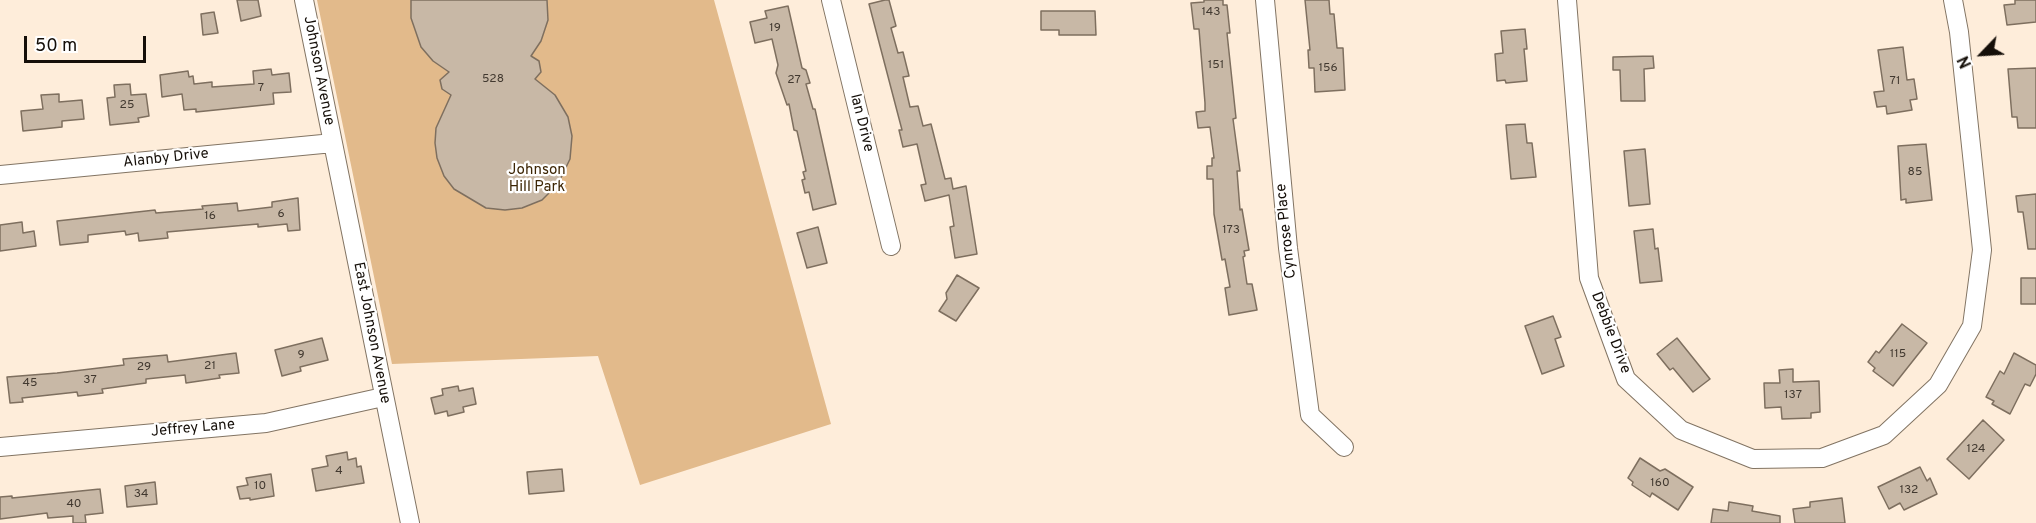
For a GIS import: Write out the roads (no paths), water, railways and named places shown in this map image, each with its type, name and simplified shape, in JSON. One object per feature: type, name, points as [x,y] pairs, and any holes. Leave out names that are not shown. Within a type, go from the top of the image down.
[{"type":"street","name":"Johnson Avenue","points":[[304,0],[333,143]]},
{"type":"street","name":"Ian Drive","points":[[831,0],[891,246]]},
{"type":"street","name":"Cynrose Place","points":[[1265,0],[1288,248],[1310,415],[1344,447]]},
{"type":"street","name":"Debbie Drive","points":[[1567,0],[1589,278],[1626,379],[1681,430],[1753,459],[1822,458],[1884,435],[1938,385],[1971,326],[1982,250],[1959,32],[1953,0]]},
{"type":"street","name":"Alanby Drive","points":[[0,175],[333,143]]},
{"type":"street","name":"East Johnson Avenue","points":[[333,143],[410,523]]},
{"type":"street","name":"Jeffrey Lane","points":[[0,447],[266,423],[384,397]]},
{"type":"park label","name":"Johnson Hill Park","points":[[537,180]]}]
